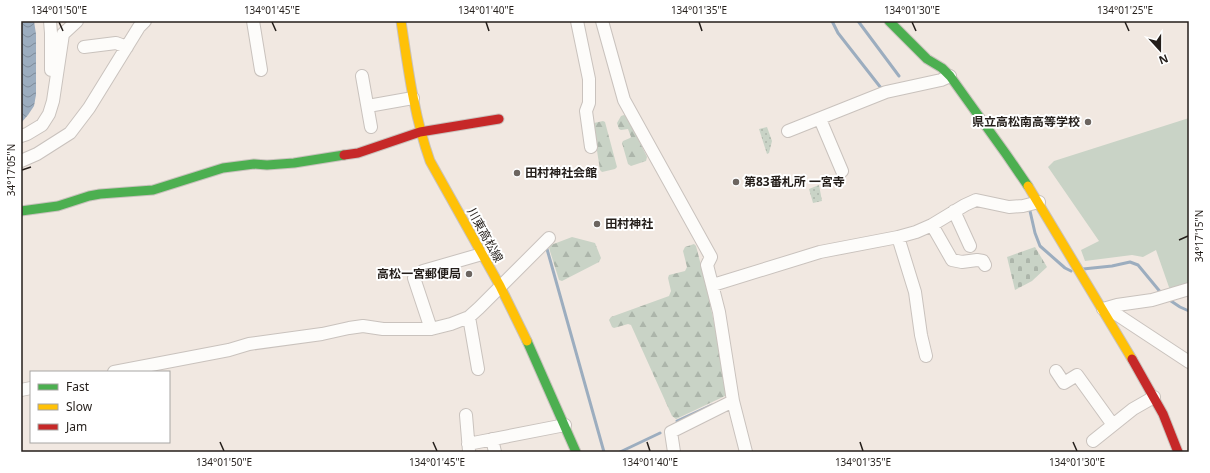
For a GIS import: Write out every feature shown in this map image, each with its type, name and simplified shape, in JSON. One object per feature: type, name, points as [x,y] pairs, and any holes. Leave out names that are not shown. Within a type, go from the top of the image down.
[{"type":"street","points":[[50,21],[51,71],[56,78]]},
{"type":"street","points":[[21,136],[42,125],[48,114],[53,101],[63,34],[77,21]]},
{"type":"street","points":[[21,161],[37,154],[70,133],[89,108],[139,27],[146,21]]},
{"type":"street","points":[[253,21],[261,70]]},
{"type":"street","name":"川東高松線","points":[[401,21],[420,132],[430,161],[500,286],[565,425],[576,452]]},
{"type":"street","points":[[577,21],[589,79],[589,103],[586,111],[591,147]]},
{"type":"street","points":[[602,21],[624,100],[710,257],[707,265],[719,312],[733,401],[746,452]]},
{"type":"street","points":[[889,21],[927,59],[942,68],[950,76],[1004,151],[1038,202],[1104,308],[1154,397],[1168,425],[1178,452]]},
{"type":"street","points":[[84,47],[116,43],[127,47]]},
{"type":"street","points":[[362,76],[372,127]]},
{"type":"street","points":[[788,131],[886,92],[941,80],[950,76]]},
{"type":"street","points":[[368,106],[413,98]]},
{"type":"street","points":[[21,211],[58,206],[100,194],[152,190],[223,168],[254,164],[267,165],[294,163],[358,153],[420,132],[499,119]]},
{"type":"street","points":[[820,119],[842,171]]},
{"type":"street","points":[[713,285],[820,252],[898,237],[916,232],[932,225],[965,204],[976,200],[1009,207],[1023,206],[1038,202]]},
{"type":"street","points":[[954,211],[970,246]]},
{"type":"street","points":[[932,225],[952,260],[962,262],[977,260],[983,261],[985,264]]},
{"type":"street","points":[[898,237],[915,292],[921,335],[926,356]]},
{"type":"street","points":[[119,371],[229,350],[249,344],[322,334],[363,326],[383,329],[431,329],[451,324],[469,317],[549,238]]},
{"type":"street","points":[[431,329],[414,278],[423,271],[482,254]]},
{"type":"street","points":[[1104,308],[1152,300],[1189,289]]},
{"type":"street","points":[[1104,308],[1189,362]]},
{"type":"street","points":[[469,317],[478,369]]},
{"type":"street","points":[[1056,371],[1064,383],[1077,375],[1113,425]]},
{"type":"street","points":[[1093,441],[1133,409],[1154,397]]},
{"type":"street","points":[[674,452],[671,432],[733,401]]},
{"type":"street","points":[[466,415],[468,448],[492,439],[565,425]]},
{"type":"street","points":[[492,439],[495,452]]},
{"type":"green space","points":[[621,116],[627,116],[647,157],[646,161],[631,166],[628,164],[622,143],[631,137],[628,129],[619,129],[617,123]]},
{"type":"green space","points":[[1189,118],[1189,284],[1170,290],[1156,250],[1143,257],[1132,255],[1085,261],[1081,250],[1099,241],[1048,167],[1054,161]]},
{"type":"green space","points":[[605,122],[617,167],[615,169],[602,172],[600,170],[593,125],[594,123]]},
{"type":"green space","points":[[767,127],[772,141],[769,153],[767,154],[759,129]]},
{"type":"green space","points":[[819,185],[822,201],[813,203],[809,189]]},
{"type":"green space","points":[[572,237],[595,243],[601,258],[599,262],[562,281],[559,280],[549,248],[551,245]]},
{"type":"green space","points":[[694,244],[696,246],[709,301],[726,393],[725,396],[676,419],[672,416],[631,325],[628,324],[614,328],[609,320],[611,317],[669,296],[671,291],[668,278],[669,275],[685,271],[687,267],[683,251],[685,247]]},
{"type":"green space","points":[[1035,247],[1047,267],[1032,281],[1015,290],[1007,257]]},
{"type":"water","points":[[21,21],[34,21],[36,34],[36,95],[34,106],[21,123]]},
{"type":"waterway","points":[[832,21],[838,33],[881,88],[883,88]]},
{"type":"waterway","points":[[858,21],[899,76]]},
{"type":"waterway","points":[[1030,211],[1035,233],[1040,246],[1065,268],[1071,271]]},
{"type":"waterway","points":[[547,249],[604,452]]},
{"type":"waterway","points":[[1083,269],[1112,266],[1130,262],[1138,265],[1162,294]]},
{"type":"waterway","points":[[1168,299],[1189,311]]},
{"type":"waterway","points":[[677,421],[712,405]]},
{"type":"waterway","points":[[620,452],[660,433]]},
{"type":"traffic: fast","points":[[889,21],[927,59],[942,68],[950,76],[1028,186]]},
{"type":"traffic: fast","points":[[21,211],[58,206],[100,194],[153,190],[223,168],[254,164],[267,165],[294,163],[344,155]]},
{"type":"traffic: fast","points":[[527,341],[576,452]]},
{"type":"traffic: slow","points":[[401,21],[416,109],[424,144],[430,161],[500,286],[527,341]]},
{"type":"traffic: slow","points":[[1028,186],[1132,359]]},
{"type":"traffic: jam","points":[[344,155],[358,153],[420,132],[499,119]]},
{"type":"traffic: jam","points":[[1132,359],[1163,414],[1178,452]]},
{"type":"place","name":"県立高松南高等学校","points":[[1088,122]]},
{"type":"place","name":"田村神社会館","points":[[517,173]]},
{"type":"place","name":"第83番札所 一宮寺","points":[[736,182]]},
{"type":"place","name":"田村神社","points":[[597,224]]},
{"type":"place","name":"高松一宮郵便局","points":[[469,274]]}]
